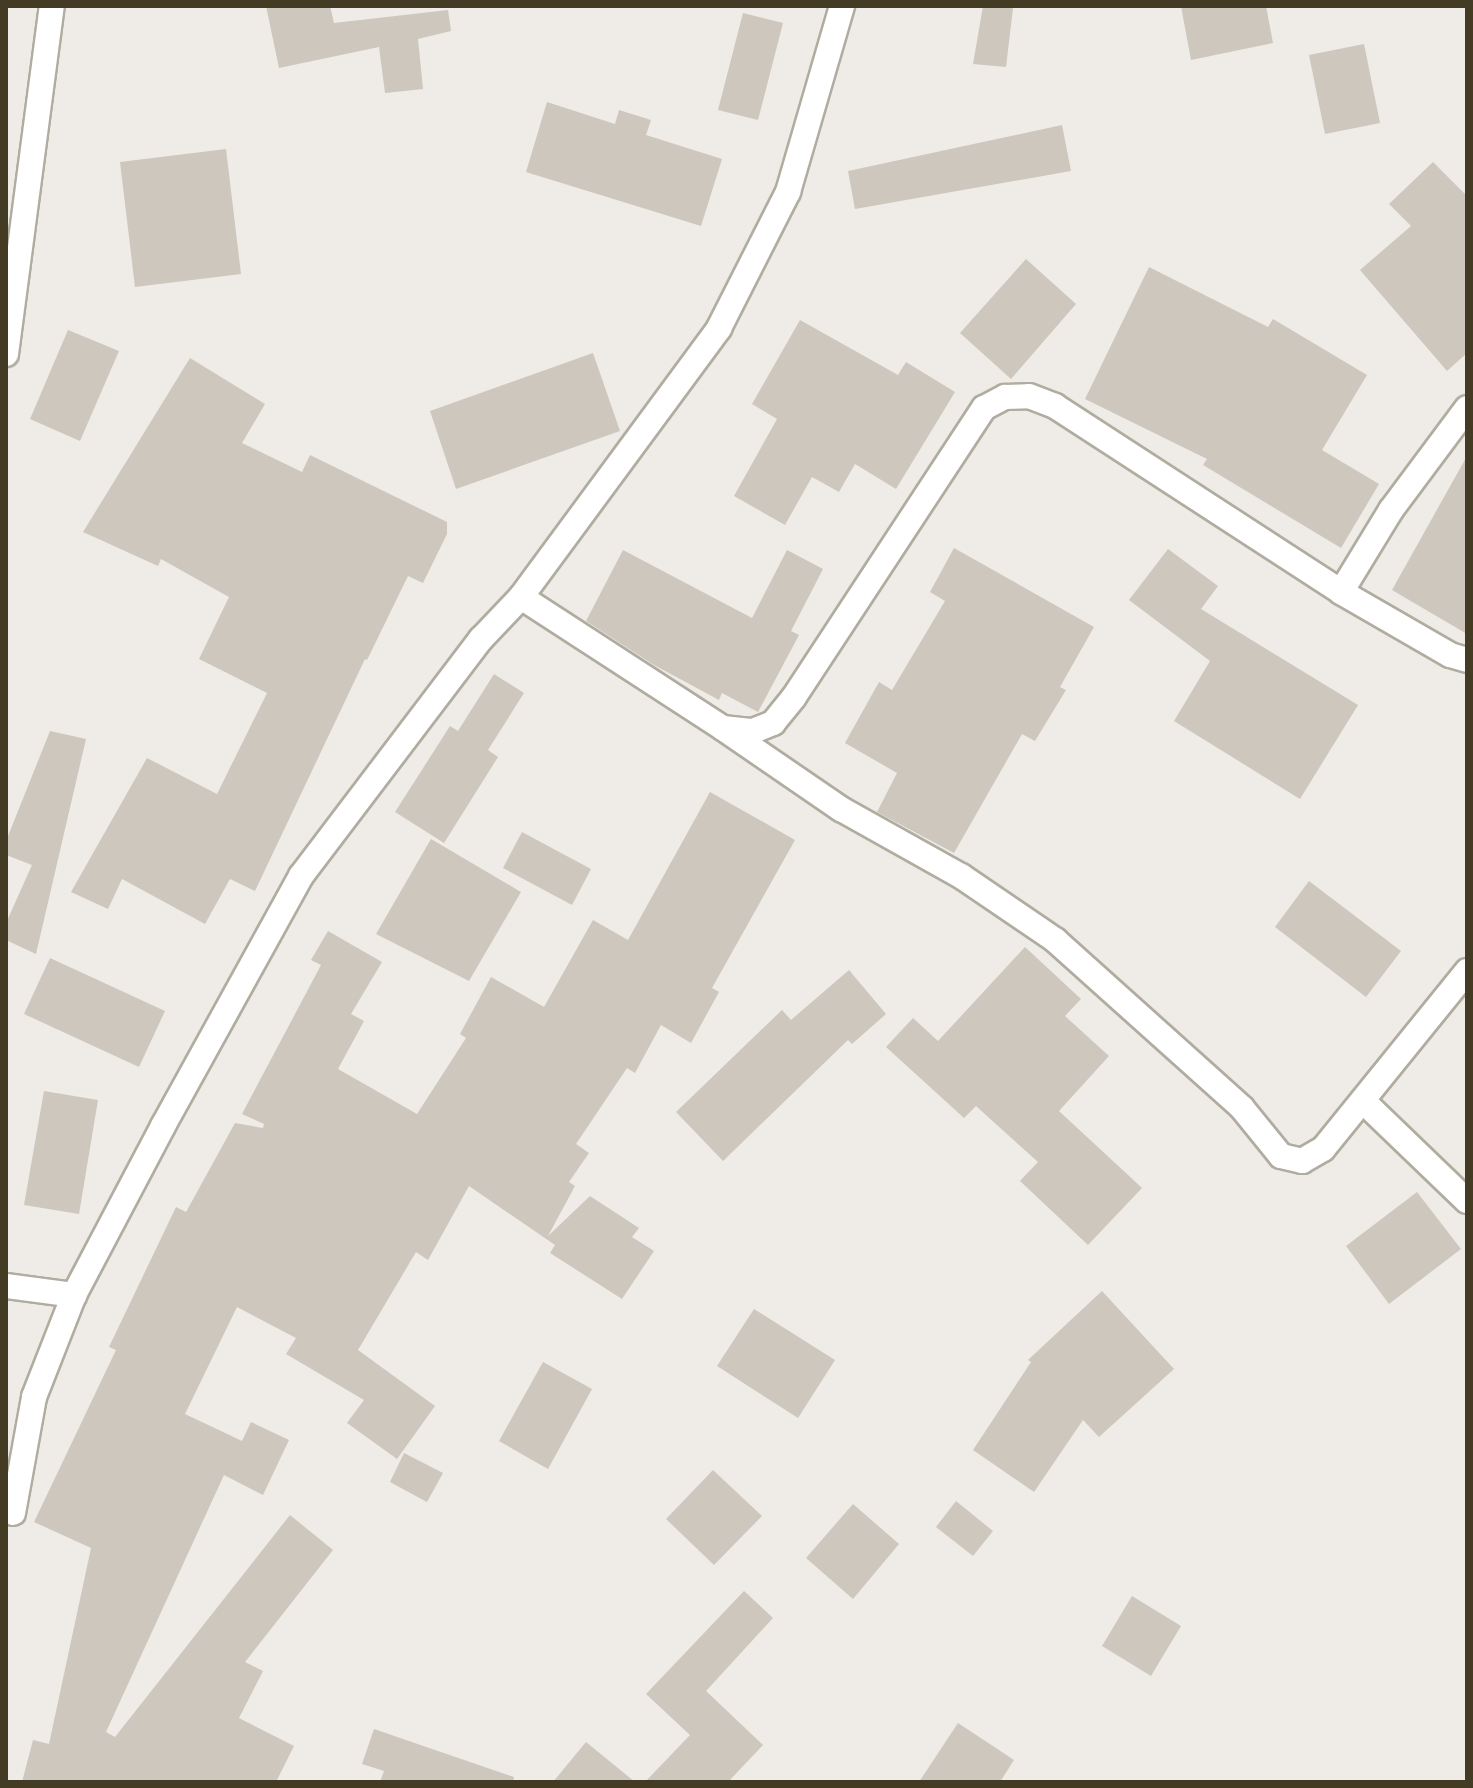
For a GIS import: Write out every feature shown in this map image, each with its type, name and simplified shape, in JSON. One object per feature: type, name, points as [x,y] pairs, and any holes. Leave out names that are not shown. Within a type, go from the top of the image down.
[{"type":"street","points":[[6,354],[52,6]]},
{"type":"street","points":[[13,1513],[34,1397],[74,1295],[301,876],[481,639],[521,597],[719,328],[788,192],[842,6]]},
{"type":"street","points":[[723,728],[753,731],[773,723],[794,697],[984,408],[1005,397],[1029,396],[1055,406],[1341,592],[1461,662]]},
{"type":"street","points":[[1341,592],[1391,510],[1467,408]]},
{"type":"street","points":[[521,597],[841,809],[961,876],[1055,940],[1242,1108],[1281,1156],[1302,1161],[1323,1149],[1467,971]]},
{"type":"street","points":[[1363,1101],[1467,1201]]},
{"type":"street","points":[[6,1286],[74,1295]]},
{"type":"building","points":[[266,6],[330,6],[334,23],[448,10],[451,31],[418,39],[423,89],[385,93],[379,47],[279,68]]},
{"type":"building","points":[[983,6],[1013,8],[1006,67],[973,64]]},
{"type":"building","points":[[1181,6],[1266,6],[1273,43],[1191,60]]},
{"type":"building","points":[[743,13],[783,23],[758,120],[718,110]]},
{"type":"building","points":[[1364,44],[1380,123],[1325,134],[1309,55]]},
{"type":"building","points":[[547,102],[615,124],[619,110],[651,120],[646,135],[722,159],[701,226],[526,172]]},
{"type":"building","points":[[1062,125],[1071,171],[855,209],[848,171]]},
{"type":"building","points":[[226,149],[241,274],[135,287],[120,162]]},
{"type":"building","points":[[1433,162],[1467,196],[1467,353],[1447,371],[1360,270],[1411,226],[1389,204]]},
{"type":"building","points":[[1026,259],[1076,304],[1011,379],[960,333]]},
{"type":"building","points":[[1149,267],[1268,327],[1273,319],[1367,375],[1322,450],[1379,484],[1341,548],[1203,465],[1207,459],[1085,399]]},
{"type":"building","points":[[800,320],[898,375],[906,362],[955,392],[896,489],[855,464],[839,492],[812,477],[785,525],[734,496],[777,419],[752,404]]},
{"type":"building","points":[[68,330],[119,351],[80,441],[30,419]]},
{"type":"building","points":[[593,353],[620,431],[456,489],[430,411]]},
{"type":"building","points":[[190,358],[265,404],[242,443],[302,472],[310,455],[447,522],[447,534],[423,583],[408,576],[365,659],[255,891],[230,879],[205,924],[122,879],[108,909],[71,892],[147,758],[217,794],[267,693],[199,659],[229,597],[161,559],[158,566],[83,532]]},
{"type":"building","points":[[1467,456],[1467,634],[1392,590]]},
{"type":"building","points":[[954,548],[1094,627],[1060,687],[1066,690],[1035,741],[1022,734],[954,853],[877,812],[897,773],[845,743],[879,682],[892,690],[945,601],[930,592]]},
{"type":"building","points":[[1168,549],[1218,586],[1201,609],[1358,705],[1300,799],[1174,721],[1210,661],[1129,600]]},
{"type":"building","points":[[623,550],[752,618],[787,550],[823,569],[791,631],[799,635],[758,712],[722,693],[719,700],[654,665],[586,621]]},
{"type":"building","points":[[494,674],[524,693],[488,750],[498,757],[444,843],[395,812],[450,726],[458,731]]},
{"type":"building","points":[[50,731],[86,739],[36,954],[6,940],[6,923],[32,865],[6,855],[6,841]]},
{"type":"building","points":[[710,792],[795,840],[712,988],[719,992],[691,1043],[661,1025],[635,1073],[627,1068],[576,1144],[589,1153],[569,1182],[575,1186],[548,1236],[590,1196],[639,1228],[632,1237],[654,1251],[622,1299],[550,1253],[555,1245],[469,1186],[428,1260],[416,1252],[358,1350],[435,1406],[397,1459],[347,1423],[364,1400],[286,1354],[296,1338],[237,1307],[185,1414],[242,1441],[251,1422],[289,1440],[263,1495],[224,1475],[106,1732],[115,1737],[290,1515],[333,1550],[245,1662],[263,1671],[239,1718],[294,1746],[276,1782],[22,1782],[33,1740],[49,1744],[91,1548],[34,1522],[116,1350],[109,1347],[176,1207],[186,1212],[235,1123],[263,1128],[264,1124],[242,1114],[321,965],[311,960],[328,931],[382,962],[351,1014],[364,1021],[338,1069],[417,1114],[466,1038],[460,1034],[491,977],[544,1007],[593,920],[628,940]]},
{"type":"building","points":[[522,832],[591,869],[572,905],[503,868]]},
{"type":"building","points":[[431,839],[521,892],[469,981],[376,934]]},
{"type":"building","points":[[1309,881],[1401,951],[1366,997],[1275,927]]},
{"type":"building","points":[[1025,947],[1081,999],[1065,1016],[1109,1056],[1059,1111],[1142,1188],[1088,1245],[1020,1181],[1038,1162],[976,1106],[964,1118],[886,1047],[913,1018],[938,1041]]},
{"type":"building","points":[[50,958],[165,1011],[139,1067],[24,1014]]},
{"type":"building","points":[[849,970],[886,1014],[852,1044],[848,1040],[723,1161],[676,1112],[782,1010],[791,1020]]},
{"type":"building","points":[[44,1091],[98,1100],[79,1214],[24,1205]]},
{"type":"building","points":[[1417,1192],[1461,1249],[1389,1304],[1346,1246]]},
{"type":"building","points":[[1102,1291],[1174,1369],[1099,1437],[1083,1420],[1034,1492],[973,1450],[1031,1362],[1028,1360]]},
{"type":"building","points":[[754,1309],[835,1360],[798,1418],[717,1366]]},
{"type":"building","points":[[543,1362],[592,1389],[548,1469],[499,1441]]},
{"type":"building","points":[[404,1453],[443,1473],[427,1502],[390,1482]]},
{"type":"building","points":[[713,1470],[762,1516],[714,1565],[666,1519]]},
{"type":"building","points":[[956,1501],[993,1531],[973,1556],[936,1527]]},
{"type":"building","points":[[853,1504],[899,1544],[853,1599],[806,1558]]},
{"type":"building","points":[[744,1591],[773,1618],[706,1691],[763,1745],[728,1782],[645,1782],[690,1735],[646,1694]]},
{"type":"building","points":[[1132,1596],[1181,1626],[1151,1676],[1102,1646]]},
{"type":"building","points":[[958,1723],[1014,1760],[1000,1782],[919,1782]]},
{"type":"building","points":[[374,1729],[514,1777],[513,1782],[380,1782],[384,1771],[362,1764]]},
{"type":"building","points":[[586,1742],[635,1782],[553,1782]]}]
